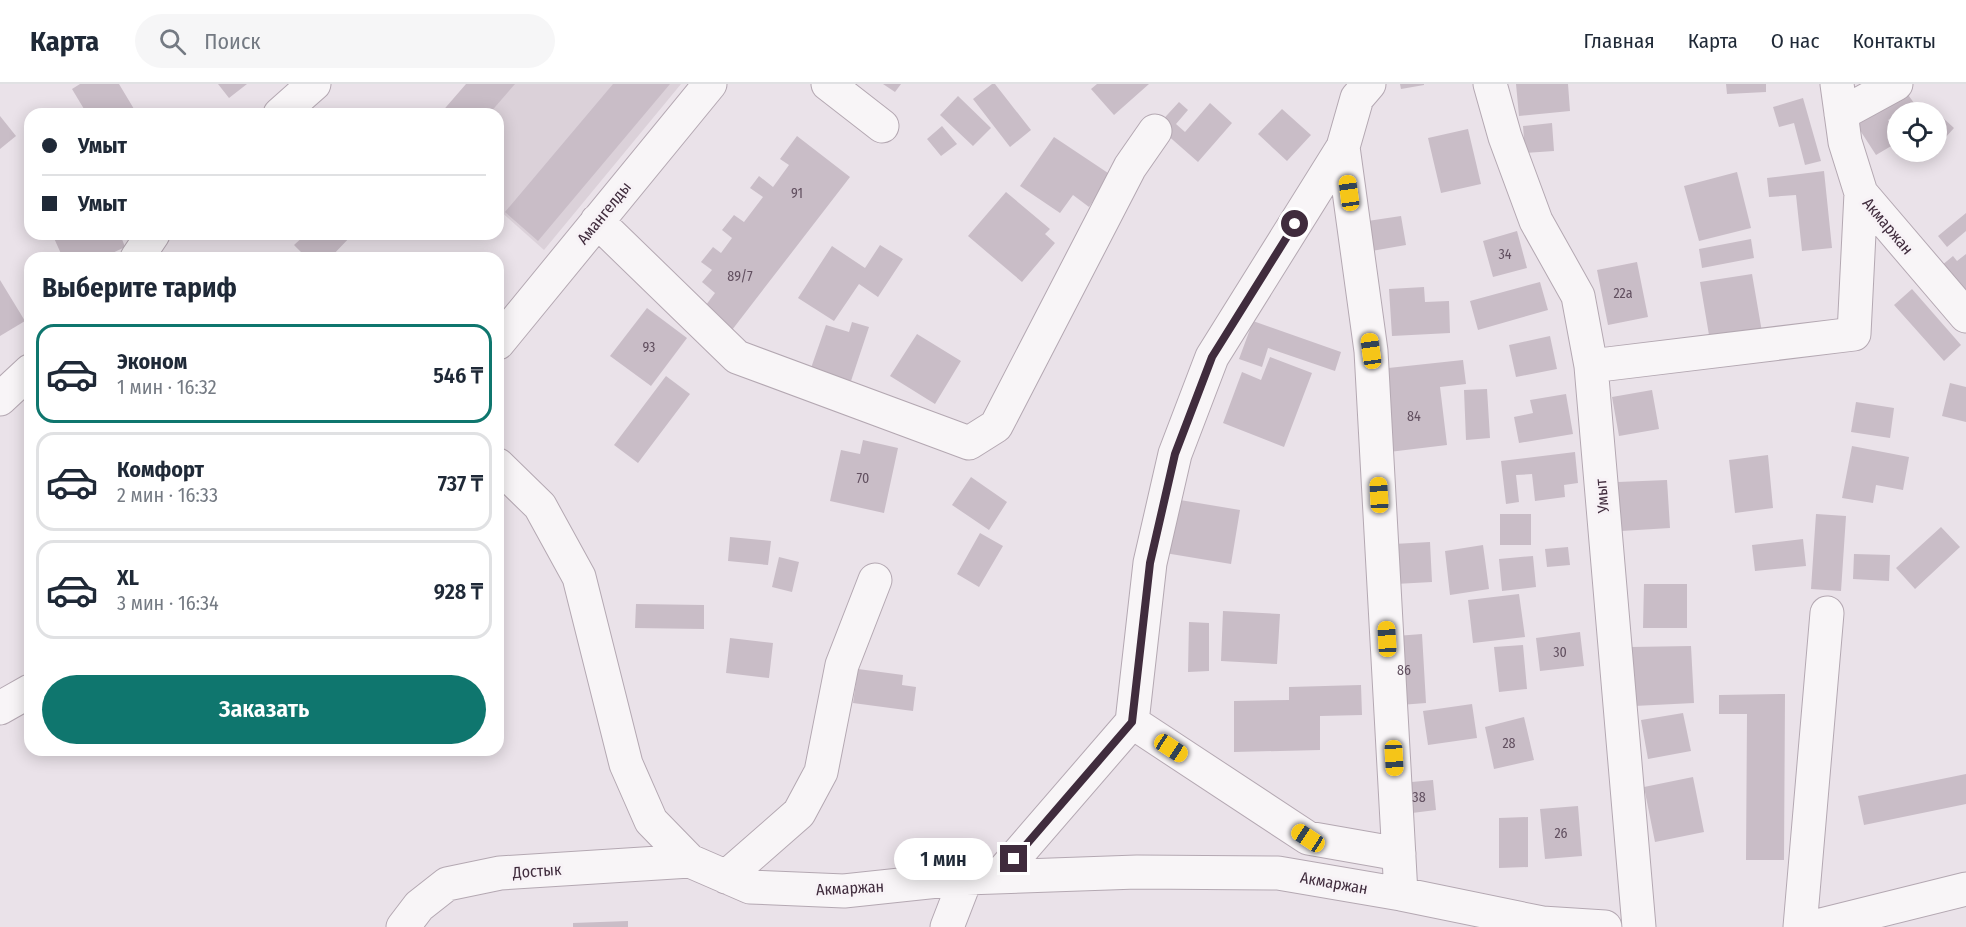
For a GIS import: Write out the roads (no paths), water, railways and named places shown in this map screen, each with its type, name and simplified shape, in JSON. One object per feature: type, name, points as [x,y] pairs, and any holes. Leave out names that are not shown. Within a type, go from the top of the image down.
[{"type":"street","points":[[287,108],[314,84]]},
{"type":"street","name":"Амангелды","points":[[504,336],[710,84]]},
{"type":"street","points":[[828,84],[882,126]]},
{"type":"street","points":[[999,876],[1132,722],[1150,563],[1175,454],[1212,357],[1343,147],[1357,98],[1369,84]]},
{"type":"street","name":"Умыт","points":[[1490,84],[1505,137],[1536,221],[1578,296],[1591,366],[1639,927]]},
{"type":"street","points":[[1839,99],[1896,84]]},
{"type":"street","name":"Акмаржан","points":[[1839,99],[1845,142],[1861,193],[1966,316]]},
{"type":"street","points":[[597,221],[737,357],[969,443],[996,426],[1130,167],[1155,131]]},
{"type":"street","points":[[1343,147],[1371,351],[1401,894]]},
{"type":"street","points":[[1591,366],[1854,334],[1861,193]]},
{"type":"street","points":[[0,399],[24,377]]},
{"type":"street","name":"Акмаржан","points":[[504,471],[540,506],[579,577],[626,764],[651,821],[690,861],[750,887],[844,891],[999,876],[1137,872],[1278,873],[1401,894],[1542,923],[1605,927]]},
{"type":"street","points":[[726,877],[799,813],[821,772],[842,665],[875,580]]},
{"type":"street","points":[[1800,927],[1827,613]]},
{"type":"street","points":[[0,708],[24,694]]},
{"type":"street","points":[[1132,722],[1308,838],[1399,854]]},
{"type":"street","name":"Достык","points":[[403,927],[419,906],[447,884],[500,873],[690,861]]},
{"type":"street","points":[[947,927],[966,878]]},
{"type":"street","points":[[1813,927],[1966,889]]}]
